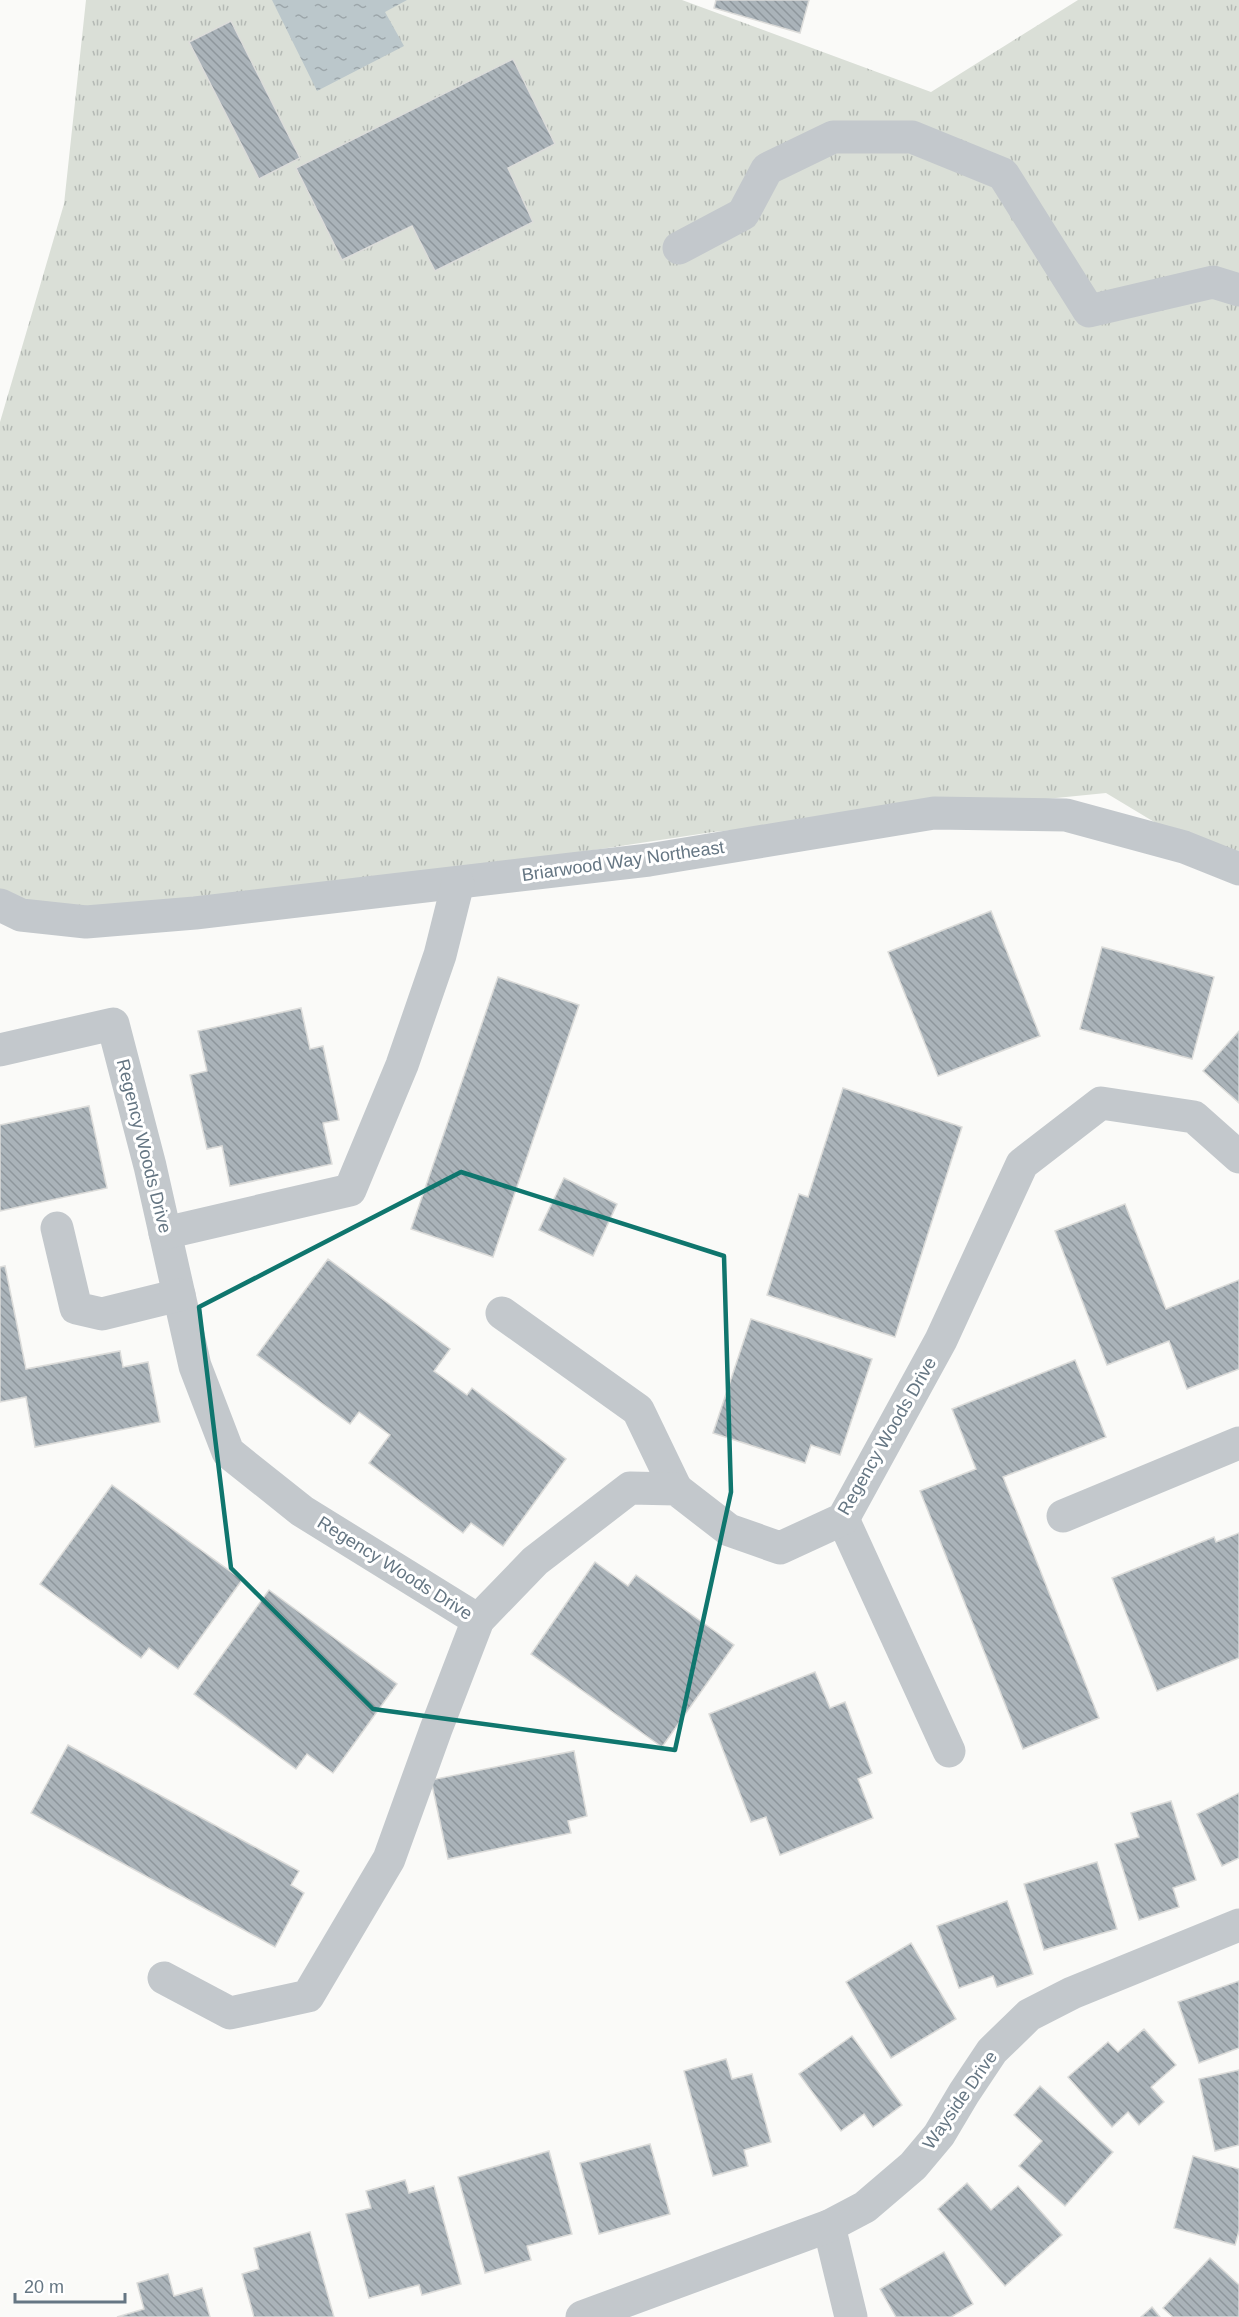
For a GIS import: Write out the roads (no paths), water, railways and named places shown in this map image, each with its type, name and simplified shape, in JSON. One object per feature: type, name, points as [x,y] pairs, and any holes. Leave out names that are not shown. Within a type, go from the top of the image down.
[{"type":"street","points":[[679,248],[743,214],[767,169],[833,137],[912,137],[1004,174],[1089,311],[1213,282],[1239,290]]},
{"type":"street","name":"Briarwood Way Northeast","points":[[0,905],[21,915],[86,922],[195,914],[649,860],[934,813],[1066,815],[1185,847],[1239,869]]},
{"type":"street","points":[[165,1233],[350,1190],[402,1065],[440,955],[458,883]]},
{"type":"street","name":"Regency Woods Drive","points":[[0,1050],[113,1024],[150,1166],[195,1366],[228,1452],[303,1511],[478,1620],[535,1561],[630,1488],[676,1489],[729,1530],[780,1548],[843,1519],[941,1340],[1022,1164],[1101,1103],[1194,1117],[1239,1157]]},
{"type":"street","points":[[57,1228],[76,1308],[102,1314],[179,1295]]},
{"type":"street","points":[[502,1313],[638,1410],[676,1489]]},
{"type":"street","points":[[1063,1516],[1239,1443]]},
{"type":"street","points":[[843,1519],[949,1751]]},
{"type":"street","points":[[164,1978],[230,2013],[308,1996],[389,1859],[478,1620]]},
{"type":"street","name":"Wayside Drive","points":[[582,2317],[829,2226],[866,2207],[913,2166],[939,2135],[992,2051],[1029,2015],[1072,1993],[1239,1925]]},
{"type":"street","points":[[829,2226],[851,2317]]},
{"type":"water","points":[[272,0],[407,0],[385,12],[404,46],[317,91]]}]
